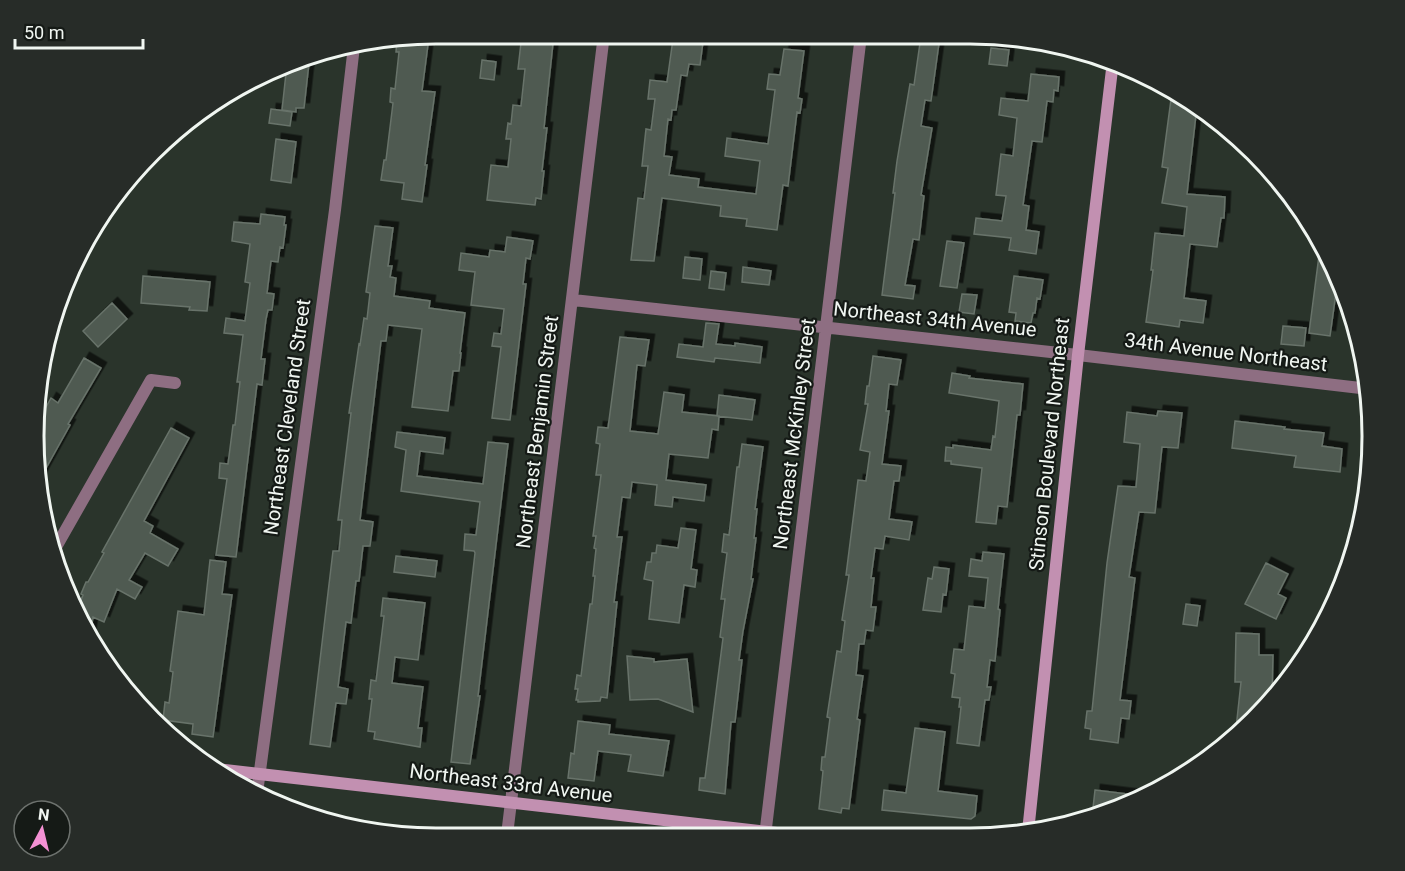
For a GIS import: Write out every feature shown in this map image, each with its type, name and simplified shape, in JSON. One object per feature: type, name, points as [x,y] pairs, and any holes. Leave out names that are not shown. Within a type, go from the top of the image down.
[{"type":"street","name":"Northeast Benjamin Street","points":[[508,828],[603,44]]},
{"type":"street","name":"Northeast McKinley Street","points":[[767,828],[860,44]]},
{"type":"street","name":"Northeast Cleveland Street","points":[[259,785],[335,210],[353,52]]},
{"type":"street","name":"Stinson Boulevard Northeast","points":[[1029,823],[1078,354],[1112,70]]},
{"type":"street","name":"Northeast 34th Avenue","points":[[573,300],[1078,354]]},
{"type":"street","name":"34th Avenue Northeast","points":[[1078,354],[1358,388]]},
{"type":"street","points":[[59,543],[151,380],[175,383]]},
{"type":"street","name":"Northeast 33rd Avenue","points":[[233,771],[717,828]]},
{"type":"building","points":[[428,44],[422,91],[435,92],[422,202],[402,199],[404,183],[381,180],[384,160],[386,160],[393,103],[390,102],[391,88],[395,89],[399,52],[396,52],[396,46]]},
{"type":"building","points":[[521,44],[553,44],[544,128],[547,128],[541,199],[536,198],[535,205],[487,200],[491,165],[508,167],[511,139],[506,139],[508,123],[511,124],[513,105],[521,106],[525,69],[518,69]]},
{"type":"building","points":[[672,44],[703,44],[700,65],[689,64],[687,76],[681,75],[676,110],[672,110],[671,120],[668,119],[664,156],[672,157],[669,175],[699,179],[698,187],[756,194],[760,161],[725,156],[727,138],[768,144],[775,90],[767,89],[769,74],[780,75],[784,49],[804,51],[798,98],[802,99],[800,113],[797,112],[788,186],[783,185],[777,230],[746,226],[747,219],[720,216],[721,206],[662,198],[654,261],[631,260],[638,198],[644,199],[648,166],[642,166],[646,129],[651,130],[655,99],[648,99],[650,80],[667,82]]},
{"type":"building","points":[[920,44],[939,44],[931,101],[925,100],[921,126],[932,128],[921,195],[924,196],[919,240],[913,239],[905,285],[915,286],[913,299],[882,295],[897,161],[910,84],[914,85]]},
{"type":"building","points":[[991,48],[1009,50],[1007,66],[989,64]]},
{"type":"building","points":[[482,60],[496,62],[494,80],[480,78]]},
{"type":"building","points":[[309,64],[304,108],[296,108],[296,112],[282,110],[286,73]]},
{"type":"building","points":[[1031,74],[1059,77],[1058,91],[1054,90],[1053,102],[1047,101],[1042,142],[1032,141],[1023,205],[1029,206],[1026,230],[1039,232],[1036,254],[1009,250],[1011,238],[974,234],[976,218],[1002,221],[1006,196],[996,195],[1001,154],[1013,156],[1017,118],[999,115],[1001,98],[1028,101]]},
{"type":"building","points":[[1171,99],[1196,116],[1187,194],[1225,197],[1224,218],[1221,218],[1217,247],[1190,244],[1184,298],[1206,301],[1203,323],[1180,320],[1179,327],[1146,322],[1155,233],[1184,236],[1187,207],[1162,203],[1168,168],[1162,167]]},
{"type":"building","points":[[271,109],[292,112],[290,126],[269,123]]},
{"type":"building","points":[[276,139],[296,142],[291,183],[271,180]]},
{"type":"building","points":[[261,214],[285,217],[283,248],[280,247],[278,262],[271,261],[267,293],[274,294],[272,310],[268,310],[266,319],[261,359],[265,359],[262,385],[257,384],[236,557],[216,555],[227,479],[219,478],[220,463],[228,464],[240,382],[237,382],[243,335],[224,333],[226,318],[245,321],[250,283],[245,282],[250,244],[232,241],[234,222],[260,224]]},
{"type":"building","points":[[375,226],[393,228],[388,266],[392,266],[390,277],[396,278],[394,296],[430,301],[429,308],[465,313],[459,371],[453,371],[448,411],[412,407],[422,329],[388,325],[386,341],[381,341],[360,520],[373,522],[370,546],[363,546],[351,623],[346,622],[338,687],[348,689],[346,704],[336,703],[330,747],[310,744],[333,551],[339,551],[342,520],[338,520],[351,413],[349,413],[364,318],[367,319],[370,293],[366,292]]},
{"type":"building","points":[[507,237],[533,241],[530,259],[526,258],[523,284],[526,284],[510,420],[492,418],[501,347],[492,346],[494,333],[501,334],[504,309],[471,305],[475,272],[459,270],[461,253],[489,257],[490,250],[505,252]]},
{"type":"building","points":[[947,241],[964,243],[957,288],[940,286]]},
{"type":"building","points":[[685,257],[702,259],[700,280],[683,278]]},
{"type":"building","points":[[1319,258],[1336,295],[1330,336],[1309,333]]},
{"type":"building","points":[[743,267],[771,271],[769,285],[742,282]]},
{"type":"building","points":[[711,271],[726,273],[724,290],[709,288]]},
{"type":"building","points":[[143,276],[210,282],[207,311],[189,310],[190,307],[141,303]]},
{"type":"building","points":[[1014,276],[1043,280],[1040,299],[1037,298],[1031,323],[1015,321],[1016,313],[1009,312]]},
{"type":"building","points":[[962,294],[977,295],[974,314],[959,312]]},
{"type":"building","points":[[112,303],[127,319],[98,347],[83,331]]},
{"type":"building","points":[[706,323],[719,324],[716,344],[735,346],[735,343],[762,347],[760,363],[715,358],[714,362],[677,357],[679,344],[703,347]]},
{"type":"building","points":[[1283,326],[1306,328],[1304,346],[1281,344]]},
{"type":"building","points":[[620,337],[649,340],[645,366],[637,365],[630,431],[658,434],[664,392],[684,395],[682,412],[719,416],[718,430],[712,429],[708,458],[669,454],[666,480],[706,485],[704,501],[673,497],[672,507],[655,505],[657,485],[632,482],[630,498],[622,497],[617,537],[622,537],[614,602],[617,602],[607,698],[601,697],[600,701],[578,702],[576,700],[578,689],[575,689],[577,675],[581,676],[595,576],[593,576],[596,536],[593,536],[601,475],[596,475],[600,444],[596,443],[598,427],[608,428]]},
{"type":"building","points":[[873,356],[901,360],[897,385],[889,384],[886,411],[889,411],[882,464],[901,466],[899,481],[894,481],[889,519],[912,522],[909,540],[885,536],[883,549],[875,548],[871,578],[874,578],[871,607],[876,607],[873,631],[866,630],[864,644],[859,644],[856,675],[863,676],[857,719],[860,720],[849,809],[842,808],[841,813],[819,809],[823,771],[821,770],[822,757],[825,757],[830,718],[827,717],[837,651],[841,652],[845,621],[842,620],[849,575],[846,575],[858,480],[866,481],[870,452],[860,450],[868,404],[865,404],[867,386],[869,386]]},
{"type":"building","points":[[84,358],[101,368],[68,424],[70,425],[45,470],[44,411],[51,398],[58,403]]},
{"type":"building","points":[[952,373],[970,376],[969,378],[1023,384],[1020,415],[1017,415],[1007,507],[998,506],[996,524],[976,522],[982,468],[951,464],[951,461],[945,461],[946,447],[953,448],[953,445],[991,450],[993,436],[995,437],[999,401],[949,393]]},
{"type":"building","points":[[719,395],[755,400],[752,420],[717,416]]},
{"type":"building","points":[[1158,411],[1182,413],[1178,448],[1162,447],[1155,513],[1139,512],[1129,577],[1135,578],[1120,700],[1131,701],[1129,719],[1121,718],[1118,743],[1090,739],[1091,729],[1085,728],[1087,711],[1092,711],[1107,563],[1118,486],[1136,487],[1140,444],[1124,442],[1127,412],[1157,416]]},
{"type":"building","points":[[1235,421],[1324,433],[1322,446],[1342,449],[1340,472],[1294,467],[1296,456],[1232,448]]},
{"type":"building","points":[[171,428],[189,438],[144,521],[153,526],[150,533],[178,549],[168,566],[145,553],[129,580],[142,587],[135,599],[117,589],[104,622],[93,617],[92,624],[80,601],[83,595],[81,594],[104,553],[102,552]]},
{"type":"building","points":[[397,432],[445,438],[443,454],[420,451],[417,476],[483,484],[488,442],[508,444],[478,696],[480,696],[470,764],[451,762],[475,553],[464,550],[465,534],[476,535],[480,502],[401,491],[406,450],[395,447]]},
{"type":"building","points":[[742,444],[763,447],[755,509],[757,509],[754,538],[756,538],[751,579],[753,579],[739,660],[742,660],[735,722],[731,722],[725,794],[699,790],[700,778],[705,778],[723,638],[720,637],[725,599],[721,599],[727,553],[722,552],[724,534],[729,535]]},
{"type":"building","points":[[681,528],[696,530],[691,569],[697,570],[695,587],[684,585],[679,623],[649,619],[653,581],[644,579],[647,562],[651,562],[652,553],[656,553],[657,545],[678,548]]},
{"type":"building","points":[[983,552],[1004,554],[995,661],[990,660],[987,687],[991,687],[989,700],[985,700],[979,746],[957,743],[961,707],[959,707],[960,698],[952,697],[955,674],[951,673],[954,649],[964,650],[969,606],[985,608],[988,578],[969,576],[971,559],[982,561]]},
{"type":"building","points":[[396,556],[437,561],[435,577],[394,572]]},
{"type":"building","points":[[210,560],[226,562],[222,594],[232,595],[213,737],[192,734],[193,724],[166,720],[163,718],[165,702],[169,703],[173,672],[170,671],[178,611],[204,615]]},
{"type":"building","points":[[1266,563],[1288,574],[1278,594],[1286,598],[1276,619],[1245,604]]},
{"type":"building","points":[[934,567],[949,569],[946,595],[943,594],[941,612],[923,610],[928,578],[932,579]]},
{"type":"building","points":[[383,598],[425,603],[418,660],[395,657],[392,683],[423,687],[418,728],[422,728],[420,747],[374,739],[375,732],[368,731],[372,699],[369,699],[371,680],[376,681],[384,616],[381,616]]},
{"type":"building","points":[[1186,604],[1200,606],[1197,626],[1183,624]]},
{"type":"building","points":[[1236,633],[1259,634],[1259,655],[1273,655],[1272,684],[1237,722],[1241,682],[1235,682]]},
{"type":"building","points":[[627,656],[654,659],[654,662],[687,659],[693,712],[658,699],[630,700]]},
{"type":"building","points":[[578,721],[610,725],[609,734],[669,741],[663,776],[628,771],[631,755],[598,751],[594,781],[568,778]]},
{"type":"building","points":[[915,728],[945,732],[938,791],[977,796],[975,816],[971,819],[882,810],[884,790],[906,793]]},
{"type":"building","points":[[1095,790],[1128,794],[1120,798],[1093,808]]}]
